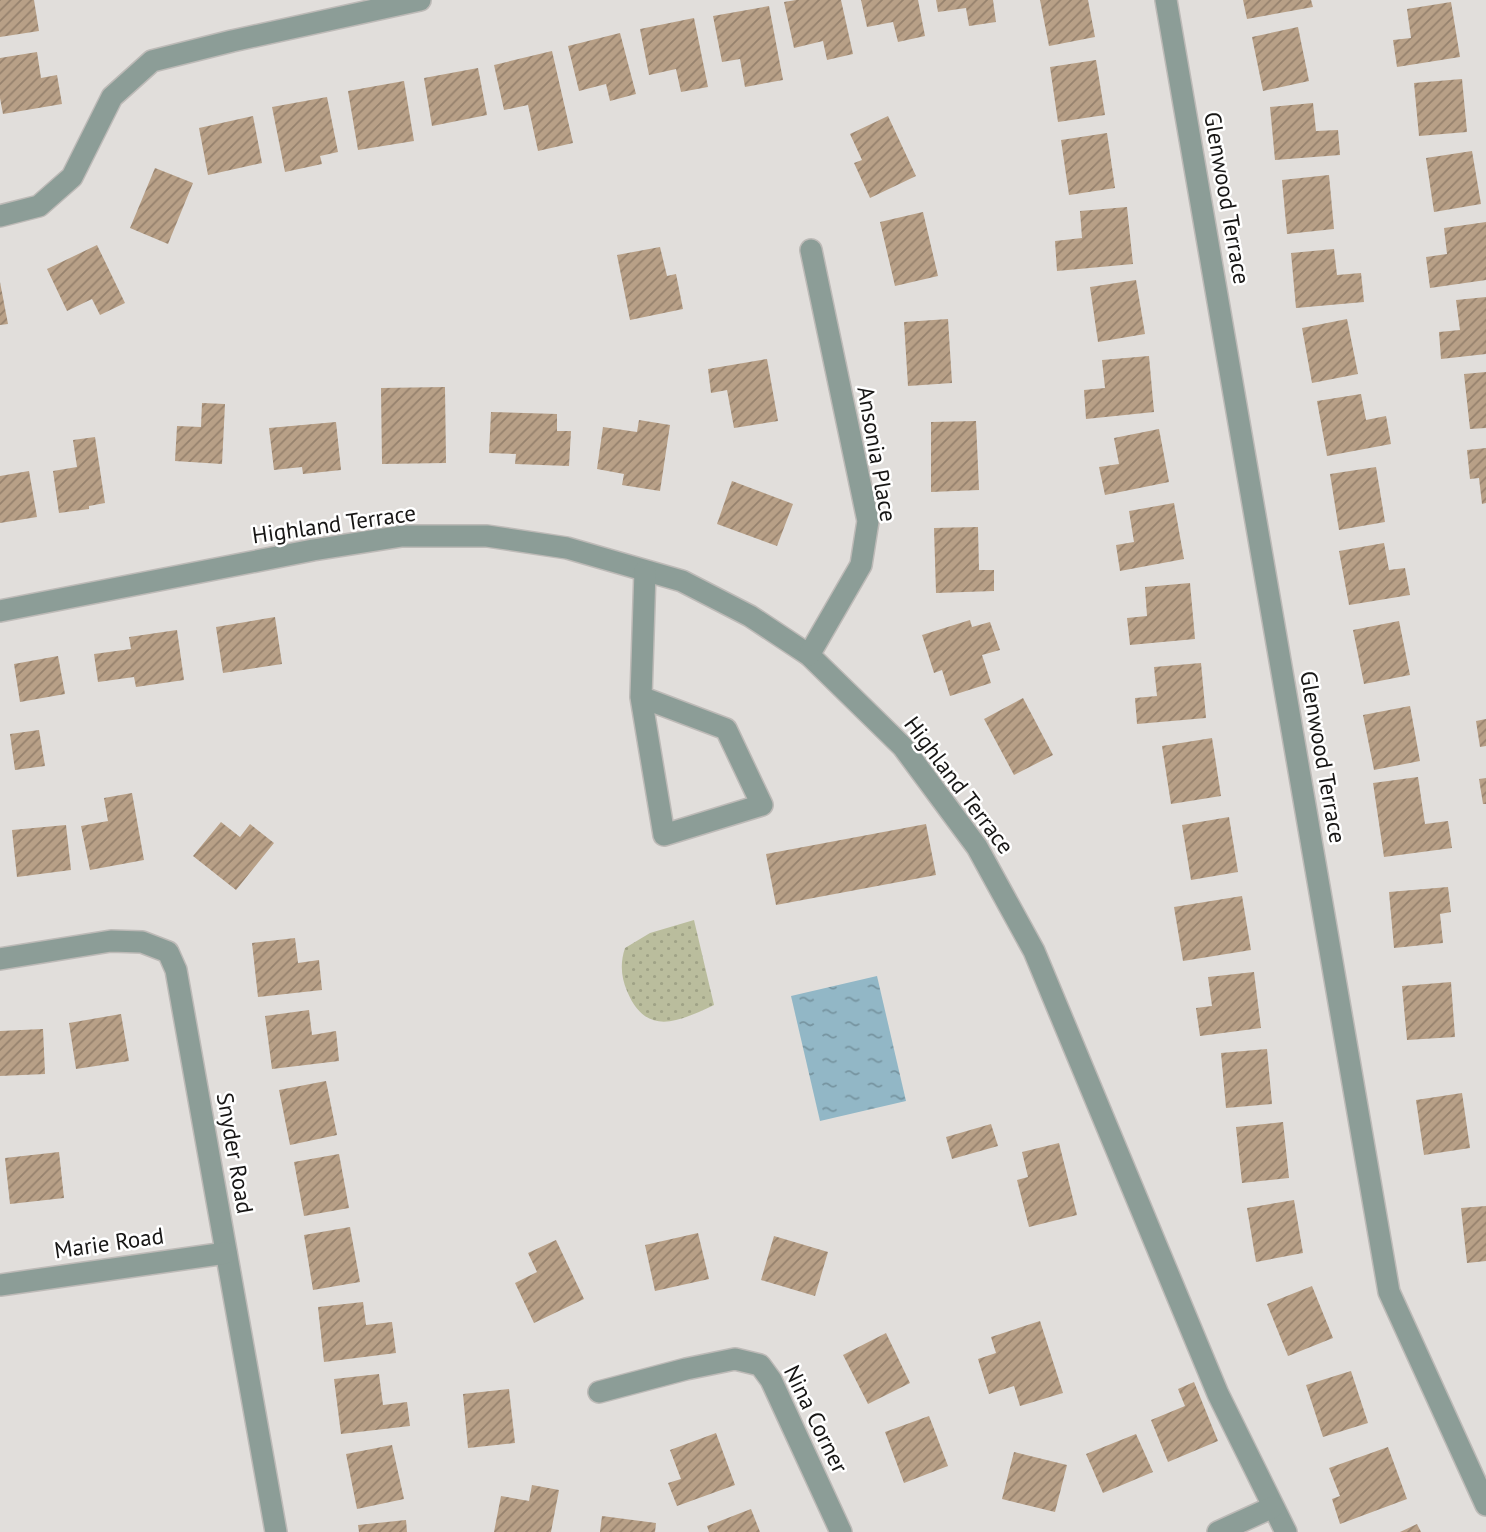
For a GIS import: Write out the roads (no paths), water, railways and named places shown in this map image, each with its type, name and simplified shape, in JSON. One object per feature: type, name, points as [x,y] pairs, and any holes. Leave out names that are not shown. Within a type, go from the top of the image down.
[{"type":"street","points":[[0,216],[39,205],[72,177],[111,97],[152,61],[420,0]]},
{"type":"street","name":"Glenwood Terrace","points":[[1166,0],[1389,1292],[1486,1505]]},
{"type":"street","name":"Ansonia Place","points":[[809,655],[861,565],[868,521],[811,250]]},
{"type":"street","name":"Highland Terrace","points":[[0,611],[313,550],[402,536],[487,536],[567,548],[682,581],[750,616],[809,655],[903,747],[977,846],[1034,951],[1218,1394],[1286,1532]]},
{"type":"street","points":[[640,697],[726,729],[762,805],[664,835],[640,697],[645,571]]},
{"type":"street","name":"Snyder Road","points":[[0,959],[111,941],[142,942],[168,953],[176,970],[276,1532]]},
{"type":"street","name":"Marie Road","points":[[0,1285],[226,1253]]},
{"type":"street","name":"Nina Corner","points":[[599,1392],[686,1368],[735,1359],[760,1366],[771,1380],[841,1532]]},
{"type":"street","points":[[1218,1532],[1273,1507]]},
{"type":"water","points":[[877,976],[906,1101],[820,1121],[791,996]]}]
